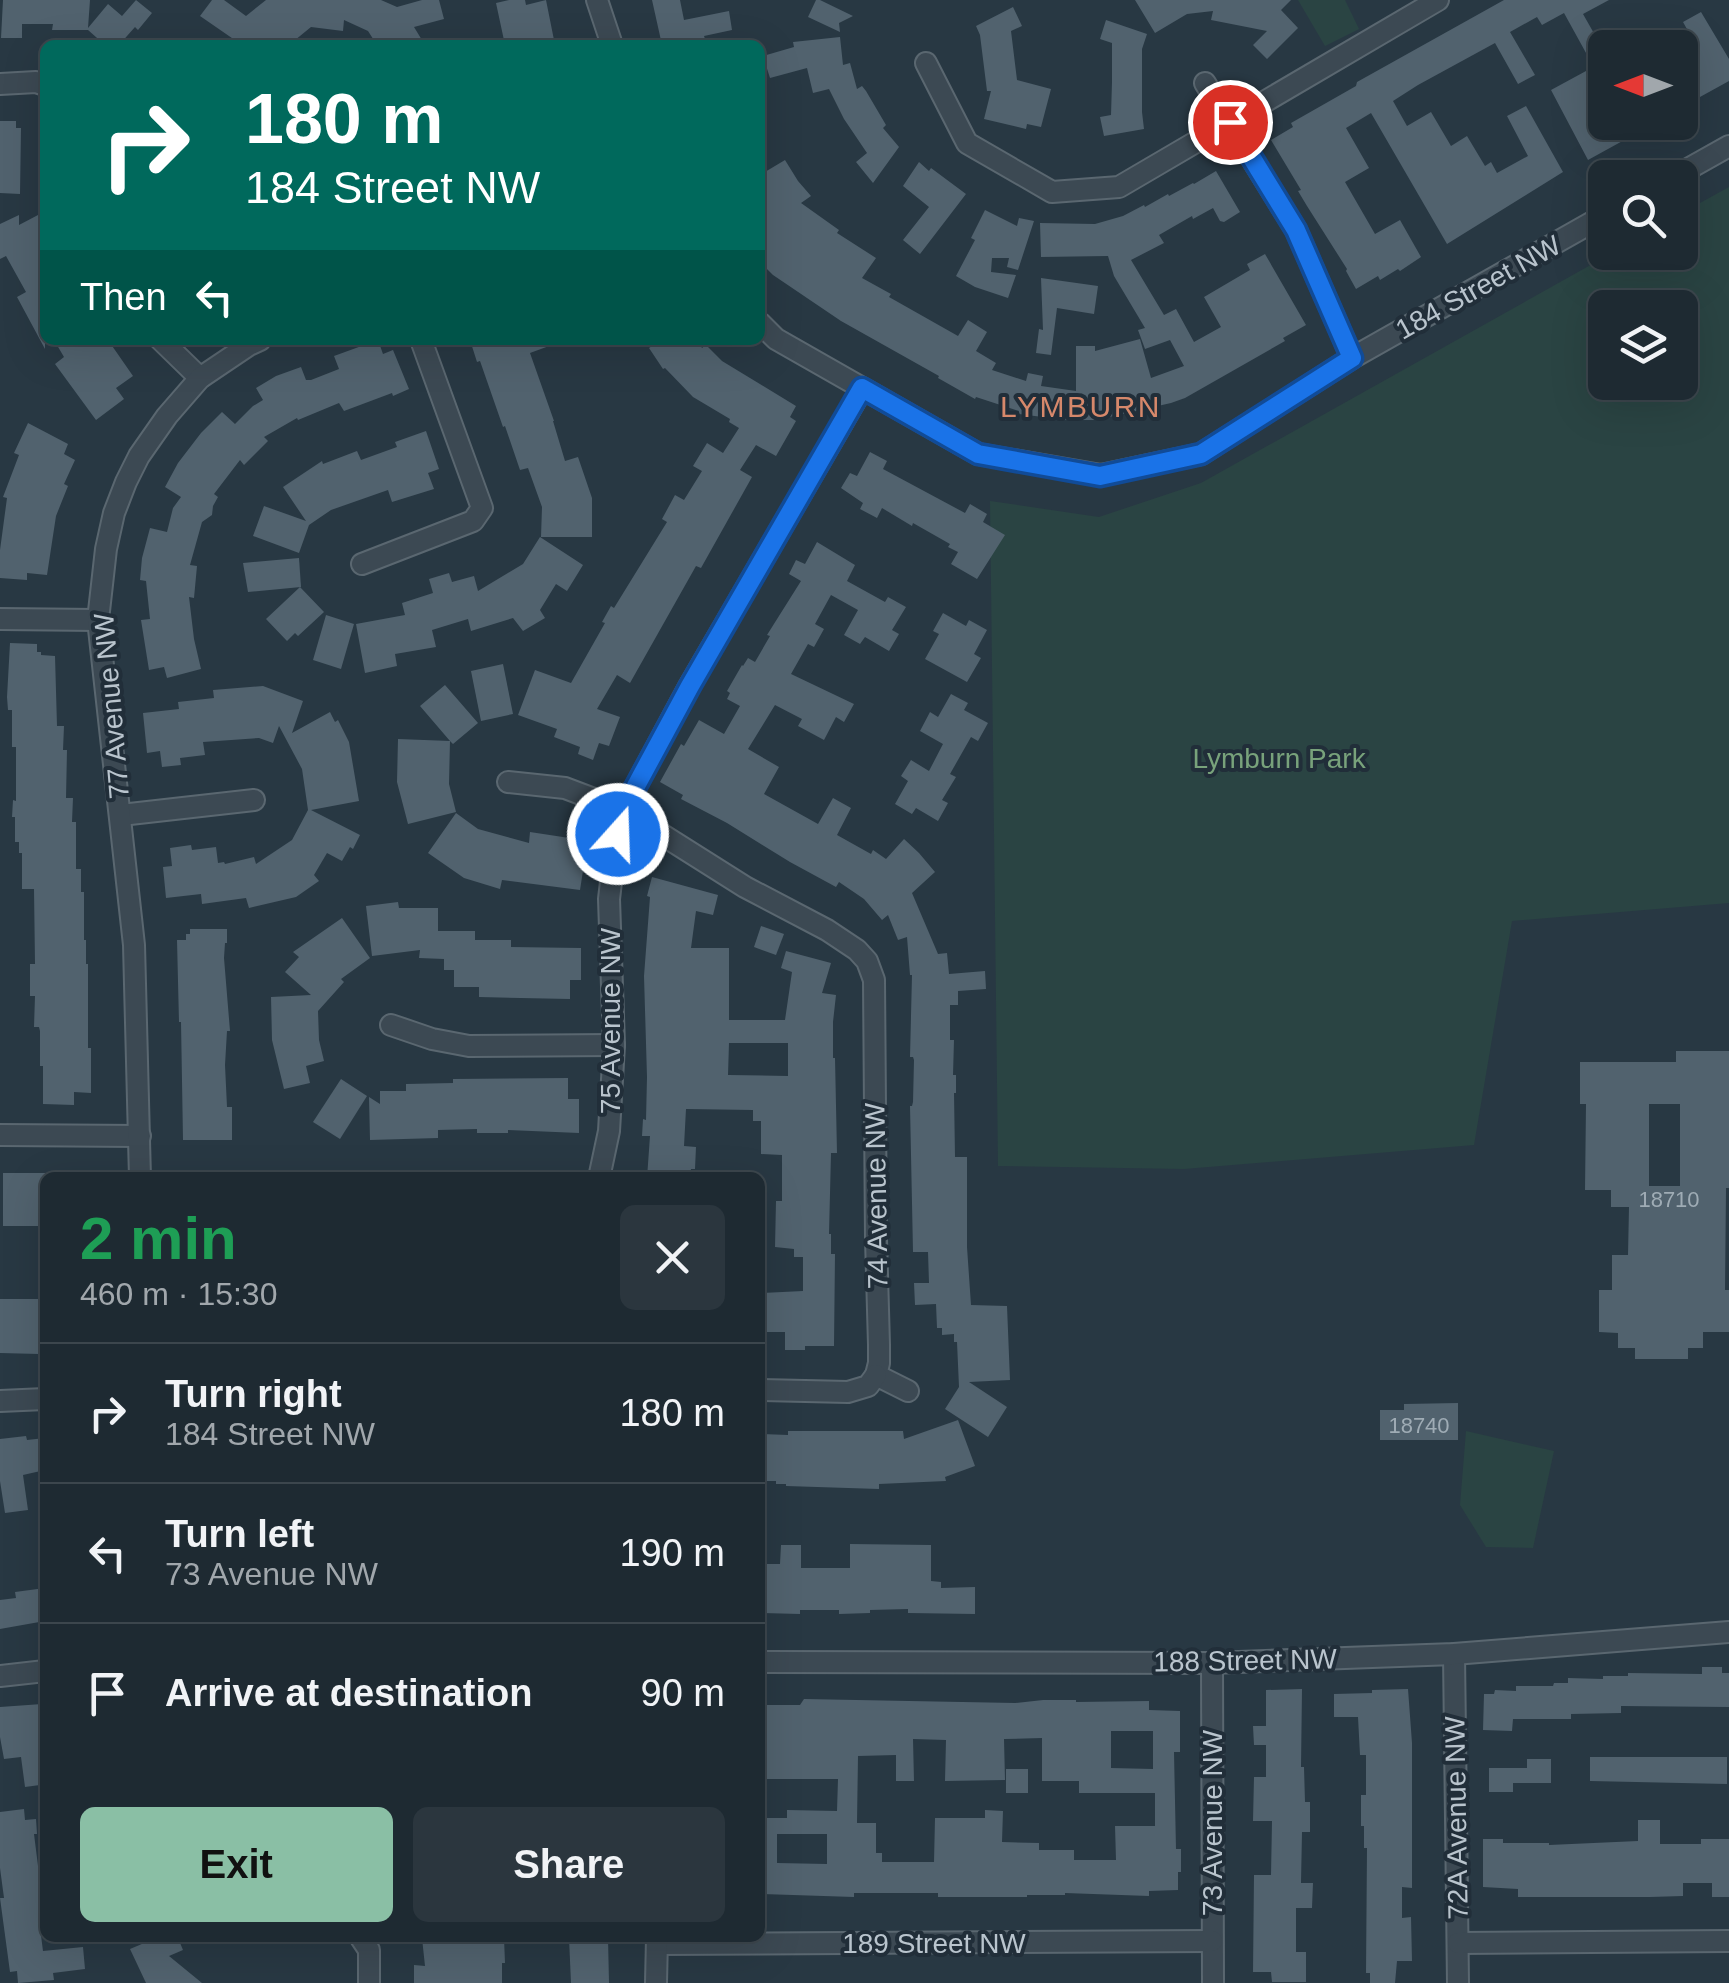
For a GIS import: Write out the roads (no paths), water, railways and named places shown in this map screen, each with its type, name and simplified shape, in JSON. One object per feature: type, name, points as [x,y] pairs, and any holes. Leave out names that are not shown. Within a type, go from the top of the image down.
[{"type":"street","points":[[598,0],[610,40]]},
{"type":"street","points":[[926,64],[966,143],[1052,192],[1119,187],[1438,0]]},
{"type":"street","points":[[0,84],[40,83]]},
{"type":"street","points":[[1205,83],[1296,230],[1352,358]]},
{"type":"street","points":[[1698,163],[1729,146]]},
{"type":"street","name":"184 Street NW","points":[[765,329],[776,340],[978,454],[1100,476],[1201,454],[1352,358],[1588,225]]},
{"type":"street","points":[[166,345],[200,378],[249,345]]},
{"type":"street","points":[[362,564],[472,522],[482,508],[423,345]]},
{"type":"street","name":"77 Avenue NW","points":[[140,1172],[134,946],[98,620],[106,549],[126,482],[167,416],[200,378]]},
{"type":"street","name":"75 Avenue NW","points":[[600,1172],[610,1131],[614,1045],[610,898],[623,810],[862,388]]},
{"type":"street","points":[[0,619],[98,620]]},
{"type":"street","points":[[508,782],[565,788],[623,810]]},
{"type":"street","name":"77 Avenue NW","points":[[121,815],[254,800]]},
{"type":"street","name":"74 Avenue NW","points":[[623,810],[745,887],[828,930],[858,950],[867,962],[874,980],[880,1345],[876,1375]]},
{"type":"street","points":[[391,1025],[469,1046],[614,1045]]},
{"type":"street","points":[[0,1135],[140,1136]]},
{"type":"street","points":[[765,1390],[848,1392],[868,1386],[876,1375],[908,1391]]},
{"type":"street","points":[[0,1400],[40,1399]]},
{"type":"street","name":"188 Street NW","points":[[765,1662],[1212,1662],[1454,1654],[1729,1632]]},
{"type":"street","name":"72A Avenue NW","points":[[1454,1654],[1458,1983]]},
{"type":"street","name":"73 Avenue NW","points":[[1212,1662],[1212,1983]]},
{"type":"street","points":[[0,1676],[40,1672]]},
{"type":"street","name":"189 Street NW","points":[[765,1940],[1212,1942]]},
{"type":"street","points":[[1458,1943],[1729,1941]]},
{"type":"street","points":[[656,1983],[657,1942]]},
{"type":"street","points":[[365,1944],[369,1983]]},
{"type":"district","name":"LYMBURN","points":[[1081,407]]},
{"type":"park label","name":"Lymburn Park","points":[[1279,758]]}]
